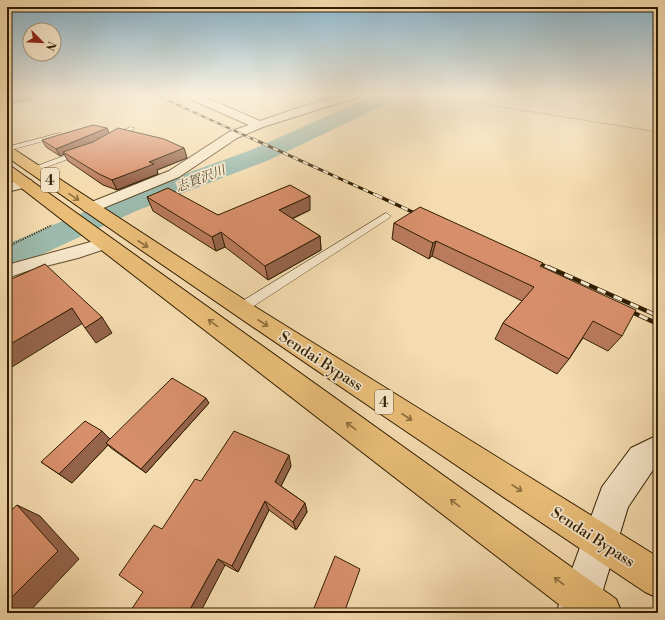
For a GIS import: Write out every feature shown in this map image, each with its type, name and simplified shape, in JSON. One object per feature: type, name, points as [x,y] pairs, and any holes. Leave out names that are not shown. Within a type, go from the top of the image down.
[{"type":"highway","name":"Sendai Bypass","points":[[7,150],[33,169],[90,221],[586,608]]},
{"type":"highway","name":"Sendai Bypass","points":[[7,170],[90,221],[241,308],[658,579]]},
{"type":"street","points":[[7,272],[24,265],[70,254],[90,221],[187,167],[233,135],[262,124]]},
{"type":"street","points":[[7,188],[26,183]]},
{"type":"street","points":[[586,608],[600,542],[614,499],[642,459],[658,450]]},
{"type":"lane","points":[[102,144],[132,128]]},
{"type":"lane","points":[[7,150],[64,136]]},
{"type":"lane","points":[[33,169],[88,150]]},
{"type":"lane","points":[[241,308],[386,216]]},
{"type":"path","points":[[608,124],[658,132]]},
{"type":"path","points":[[7,247],[90,221]]},
{"type":"building","points":[[93,125],[107,128],[56,149],[42,140]]},
{"type":"building","points":[[118,128],[164,139],[184,148],[149,162],[154,164],[112,180],[99,174],[63,152],[93,142]]},
{"type":"building","points":[[290,185],[310,196],[279,210],[320,236],[265,266],[221,232],[212,237],[147,197],[168,188],[218,215]]},
{"type":"building","points":[[420,207],[543,263],[540,266],[636,310],[622,336],[593,321],[569,359],[503,323],[534,287],[436,241],[433,243],[394,223]]},
{"type":"building","points":[[45,264],[102,317],[85,328],[72,308],[7,346],[7,281]]},
{"type":"building","points":[[172,378],[206,398],[141,469],[106,443]]},
{"type":"building","points":[[85,421],[102,431],[59,474],[41,462]]},
{"type":"building","points":[[234,431],[289,455],[275,482],[305,503],[293,522],[265,501],[232,566],[218,559],[188,613],[129,613],[143,592],[119,575],[154,525],[162,529],[195,479],[201,481]]},
{"type":"building","points":[[17,505],[58,551],[7,602],[7,514]]},
{"type":"building","points":[[335,556],[360,569],[344,613],[312,613]]},
{"type":"waterway","name":"志賀沢川","points":[[7,257],[126,205],[260,155],[326,124]]},
{"type":"railway","points":[[220,124],[255,140]]},
{"type":"railway","points":[[253,139],[378,196]]},
{"type":"railway","points":[[376,195],[423,217]]},
{"type":"railway","points":[[532,260],[550,268]]},
{"type":"railway","points":[[548,267],[658,316]]},
{"type":"railway","points":[[623,308],[658,324]]}]
